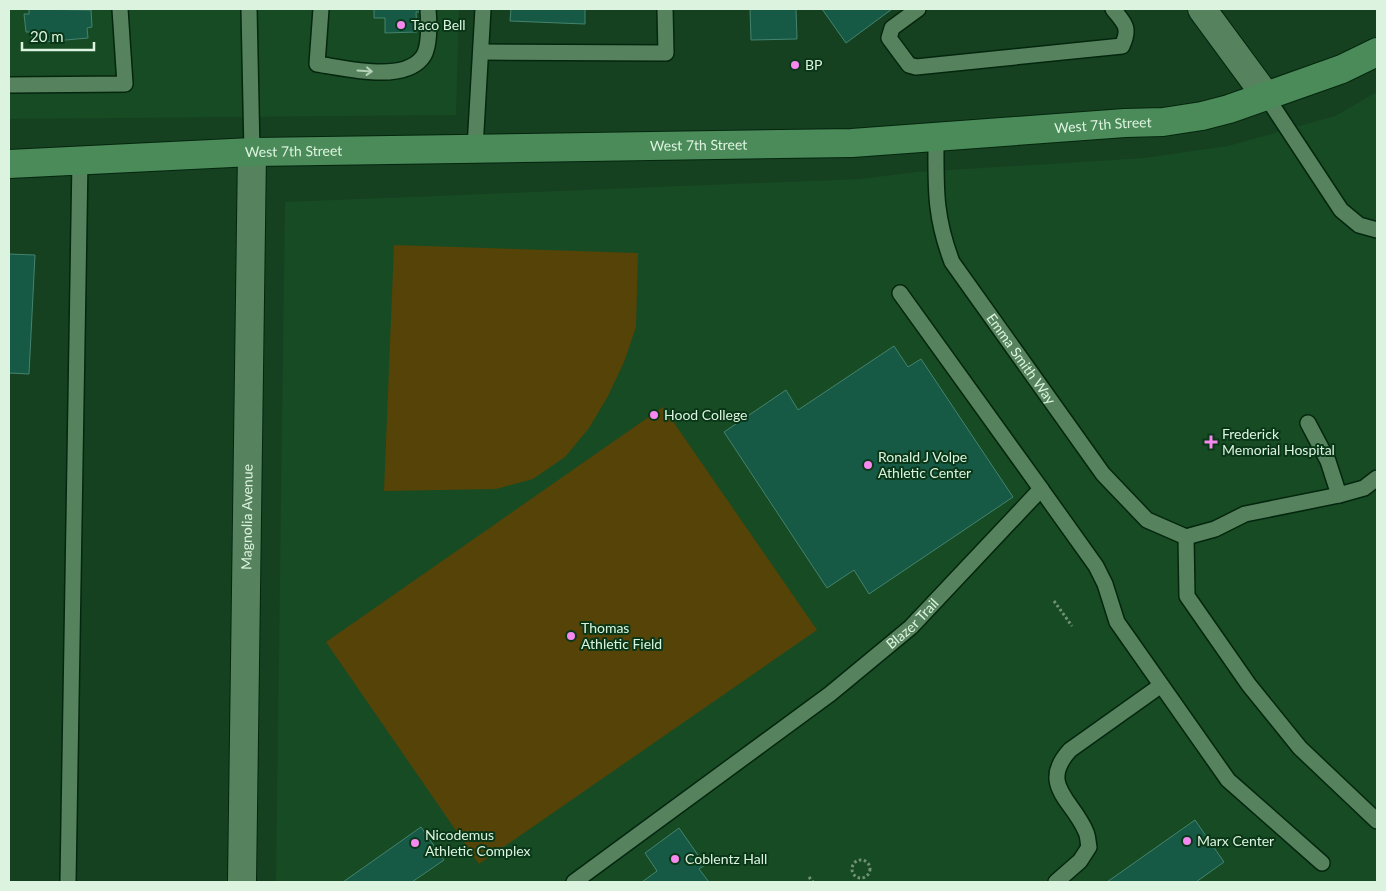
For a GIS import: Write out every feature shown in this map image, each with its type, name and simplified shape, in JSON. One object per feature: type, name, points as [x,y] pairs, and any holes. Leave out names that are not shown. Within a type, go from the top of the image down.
[{"type":"main road","name":"West 7th Street","points":[[9,164],[252,152],[852,143],[1163,122],[1202,116],[1266,96],[1342,69],[1377,52]]},
{"type":"street","points":[[1202,9],[1266,96]]},
{"type":"street","name":"Magnolia Avenue","points":[[242,882],[252,152]]},
{"type":"lane","points":[[9,85],[125,84],[120,9]]},
{"type":"lane","points":[[249,9],[252,152]]},
{"type":"lane","points":[[321,9],[317,64],[391,72],[410,69],[423,57],[429,28],[428,9]]},
{"type":"lane","points":[[475,148],[483,9]]},
{"type":"lane","points":[[481,52],[666,53],[665,9]]},
{"type":"lane","points":[[918,9],[892,28],[889,38],[909,65],[916,67],[1122,46],[1127,35],[1126,25],[1113,9]]},
{"type":"lane","points":[[1266,96],[1340,210],[1360,225],[1377,230]]},
{"type":"lane","name":"Emma Smith Way","points":[[936,136],[936,203],[942,234],[952,262],[1103,474],[1147,520],[1186,537]]},
{"type":"lane","points":[[68,882],[80,160]]},
{"type":"lane","points":[[900,293],[1096,566],[1105,584],[1117,622],[1160,686],[1228,780],[1322,863]]},
{"type":"lane","points":[[1308,423],[1328,461],[1338,495]]},
{"type":"lane","points":[[1377,478],[1364,488],[1245,514],[1215,529],[1186,537],[1187,596],[1249,685],[1300,748],[1377,820]]},
{"type":"lane","name":"Blazer Trail","points":[[574,882],[830,694],[911,627],[1040,489]]},
{"type":"lane","points":[[1056,882],[1080,860],[1089,847],[1087,833],[1057,786],[1056,773],[1060,760],[1070,750],[1160,686]]},
{"type":"path","points":[[1054,601],[1072,626]]},
{"type":"path","points":[[860,860],[865,861],[870,868],[865,878],[856,877],[852,872],[853,866],[860,860]]},
{"type":"path","points":[[810,877],[813,882]]},
{"type":"path","points":[[865,878],[867,882]]},
{"type":"shaded area","points":[[9,9],[459,9],[456,115],[9,119]]},
{"type":"shaded area","name":"Hood College","points":[[1377,92],[1377,882],[276,882],[285,202],[860,179],[917,172],[1144,158],[1228,146],[1335,116]]},
{"type":"shaded area","points":[[394,245],[638,253],[636,327],[624,362],[608,396],[589,428],[565,457],[533,479],[496,489],[384,491]]},
{"type":"shaded area","name":"Thomas Athletic Field","points":[[663,407],[817,630],[479,864],[326,642]]},
{"type":"building","points":[[29,9],[91,10],[92,27],[87,28],[88,38],[32,43],[31,32],[26,32],[24,14],[29,14]]},
{"type":"building","name":"Taco Bell","points":[[374,9],[425,9],[425,12],[416,12],[417,32],[385,33],[385,18],[374,18]]},
{"type":"building","points":[[511,9],[585,9],[585,24],[510,21]]},
{"type":"building","points":[[750,9],[796,9],[797,39],[751,40]]},
{"type":"building","points":[[822,9],[892,9],[846,43]]},
{"type":"building","points":[[9,254],[35,255],[29,374],[9,373]]},
{"type":"building","name":"Ronald J Volpe Athletic Center","points":[[894,346],[908,367],[921,359],[1013,497],[869,594],[854,570],[827,588],[724,432],[786,390],[798,410]]},
{"type":"building","name":"Marx Center","points":[[1195,820],[1224,862],[1196,882],[1107,882]]},
{"type":"building","name":"Nicodemus Athletic Complex","points":[[421,827],[444,860],[412,882],[343,882]]},
{"type":"building","name":"Coblentz Hall","points":[[679,828],[705,865],[699,869],[709,882],[642,882],[657,871],[645,853]]},
{"type":"place","name":"Taco Bell","points":[[401,25]]},
{"type":"place","name":"BP","points":[[795,65]]},
{"type":"place","name":"Hood College","points":[[654,415]]},
{"type":"place","name":"Frederick Memorial Hospital","points":[[1211,442]]},
{"type":"place","name":"Ronald J Volpe Athletic Center","points":[[868,465]]},
{"type":"place","name":"Thomas Athletic Field","points":[[571,636]]},
{"type":"place","name":"Marx Center","points":[[1187,841]]},
{"type":"place","name":"Nicodemus Athletic Complex","points":[[415,843]]},
{"type":"place","name":"Coblentz Hall","points":[[675,859]]}]
